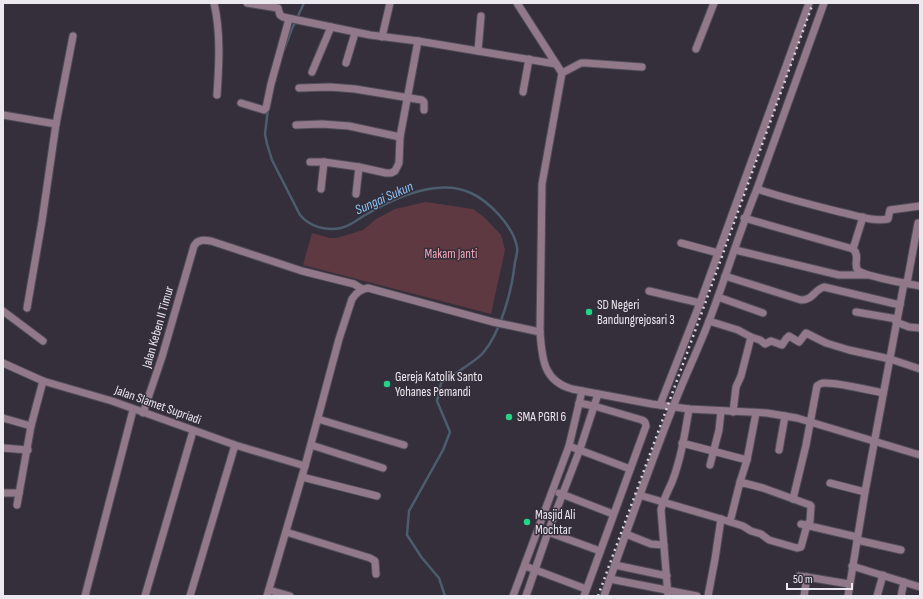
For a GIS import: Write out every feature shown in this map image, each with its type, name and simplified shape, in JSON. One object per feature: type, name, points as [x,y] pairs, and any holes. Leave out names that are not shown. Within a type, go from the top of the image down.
[{"type":"street","points":[[214,3],[218,21],[219,49],[217,95]]},
{"type":"street","points":[[247,3],[278,5],[280,15],[290,19],[310,22],[355,33],[418,40],[556,64]]},
{"type":"street","points":[[382,36],[390,3]]},
{"type":"street","points":[[517,3],[562,73],[542,184],[540,332],[542,354],[545,366],[551,377],[564,387],[660,405],[690,409],[785,416],[811,422],[920,455]]},
{"type":"street","points":[[696,49],[714,3]]},
{"type":"street","points":[[660,405],[700,303],[809,3]]},
{"type":"street","points":[[604,596],[639,495],[718,297],[735,250],[744,218],[824,3]]},
{"type":"street","points":[[478,50],[482,16]]},
{"type":"street","points":[[241,103],[264,110],[266,108],[271,84],[290,19]]},
{"type":"street","points":[[312,72],[331,27]]},
{"type":"street","points":[[346,62],[355,33]]},
{"type":"street","points":[[27,308],[42,221],[56,124],[72,36]]},
{"type":"street","points":[[310,162],[324,162],[359,167],[386,173],[395,171],[399,164],[400,137],[418,40]]},
{"type":"street","points":[[523,92],[529,59]]},
{"type":"street","points":[[562,73],[581,63],[642,68]]},
{"type":"street","points":[[299,88],[330,87],[355,89],[407,98],[424,101],[424,110]]},
{"type":"street","points":[[3,115],[56,124]]},
{"type":"street","points":[[296,125],[322,124],[349,126],[400,137]]},
{"type":"street","points":[[321,189],[324,162]]},
{"type":"street","points":[[356,194],[359,167]]},
{"type":"street","points":[[756,189],[785,198],[882,221],[888,219],[890,210],[920,206]]},
{"type":"street","points":[[853,249],[863,217]]},
{"type":"street","points":[[744,218],[853,249],[856,251],[857,255],[857,270],[867,275]]},
{"type":"street","points":[[848,596],[852,566],[896,321],[906,283],[918,223]]},
{"type":"street","name":"Jalan Keben II Timur","points":[[143,413],[162,357],[196,242],[202,239],[211,241],[289,267],[326,278],[354,284],[362,288]]},
{"type":"street","points":[[681,243],[718,253]]},
{"type":"street","points":[[735,250],[839,275],[867,275],[920,286]]},
{"type":"street","points":[[725,276],[802,300],[809,299],[819,289],[824,287],[900,305]]},
{"type":"street","points":[[290,596],[268,593],[306,466],[339,339],[352,298],[356,293],[362,288],[374,289],[493,322],[540,332]]},
{"type":"street","points":[[649,291],[700,303]]},
{"type":"street","points":[[718,297],[763,313]]},
{"type":"street","points":[[3,312],[43,340]]},
{"type":"street","points":[[856,312],[896,321],[909,327],[920,328]]},
{"type":"street","points":[[709,321],[738,330],[760,340],[765,344],[771,341],[782,346],[789,336],[799,342],[806,333],[826,343],[920,368]]},
{"type":"street","points":[[733,412],[736,388],[741,376],[751,337]]},
{"type":"street","name":"Jalan Slamet Supriadi","points":[[3,363],[43,381],[112,401],[193,431],[306,466]]},
{"type":"street","points":[[17,505],[28,450],[31,426],[43,381]]},
{"type":"street","points":[[793,499],[811,422],[817,386],[822,383],[883,392]]},
{"type":"street","points":[[513,596],[569,446],[582,391]]},
{"type":"street","points":[[526,596],[548,532],[580,449],[598,394]]},
{"type":"street","points":[[525,566],[585,593],[630,468],[646,429],[645,422],[642,420],[579,403]]},
{"type":"street","points":[[668,593],[661,510],[662,503],[672,481],[690,409]]},
{"type":"street","points":[[85,596],[133,410]]},
{"type":"street","points":[[710,465],[721,411]]},
{"type":"street","points":[[730,522],[747,460],[756,413]]},
{"type":"street","points":[[779,450],[785,416]]},
{"type":"street","points":[[3,418],[31,426]]},
{"type":"street","points":[[318,419],[404,445]]},
{"type":"street","points":[[145,596],[193,431]]},
{"type":"street","points":[[682,443],[747,460]]},
{"type":"street","points":[[190,596],[235,445]]},
{"type":"street","points":[[311,445],[383,468]]},
{"type":"street","points":[[569,446],[630,468]]},
{"type":"street","points":[[3,448],[28,450]]},
{"type":"street","points":[[302,477],[377,496]]},
{"type":"street","points":[[740,482],[763,488],[811,505],[810,521],[804,524]]},
{"type":"street","points":[[830,483],[865,492]]},
{"type":"street","points":[[553,491],[613,514]]},
{"type":"street","points":[[3,492],[20,493]]},
{"type":"street","points":[[639,495],[743,526],[770,540],[797,548],[801,547],[804,524]]},
{"type":"street","points":[[708,596],[714,566],[720,519]]},
{"type":"street","points":[[804,524],[901,550]]},
{"type":"street","points":[[286,532],[370,558],[375,561],[376,574]]},
{"type":"street","points":[[548,532],[600,551]]},
{"type":"street","points":[[626,534],[651,544],[664,545]]},
{"type":"street","points":[[615,566],[667,576]]},
{"type":"street","points":[[852,566],[920,587]]},
{"type":"street","points":[[877,596],[883,575]]},
{"type":"street","points":[[799,576],[849,584]]},
{"type":"street","points":[[804,596],[808,578]]},
{"type":"street","points":[[610,579],[668,593],[697,596]]},
{"type":"street","points":[[901,596],[904,582]]},
{"type":"green space","name":"Makam Janti","points":[[426,202],[473,209],[485,218],[501,235],[505,250],[491,314],[303,265],[312,233],[330,238],[337,238],[363,230],[376,219],[395,209]]},
{"type":"waterway","name":"Sungai Sukun","points":[[284,50],[304,3]]},
{"type":"waterway","name":"Sungai Sukun","points":[[268,109],[265,134],[272,160],[300,215],[309,223],[330,229],[345,227],[391,201],[404,196],[432,189],[459,189],[471,193],[486,202],[506,223],[515,239],[517,255],[511,285],[505,310],[495,334],[479,357],[441,383],[437,401],[450,432],[443,450],[409,511],[407,535],[422,558],[439,578],[445,596]]},
{"type":"railway","points":[[598,596],[813,3]]},
{"type":"place","name":"SD Negeri Bandungrejosari 3","points":[[589,312]]},
{"type":"place","name":"Gereja Katolik Santo Yohanes Pemandi","points":[[387,384]]},
{"type":"place","name":"SMA PGRI 6","points":[[509,417]]},
{"type":"place","name":"Masjid Ali Mochtar","points":[[527,522]]}]
